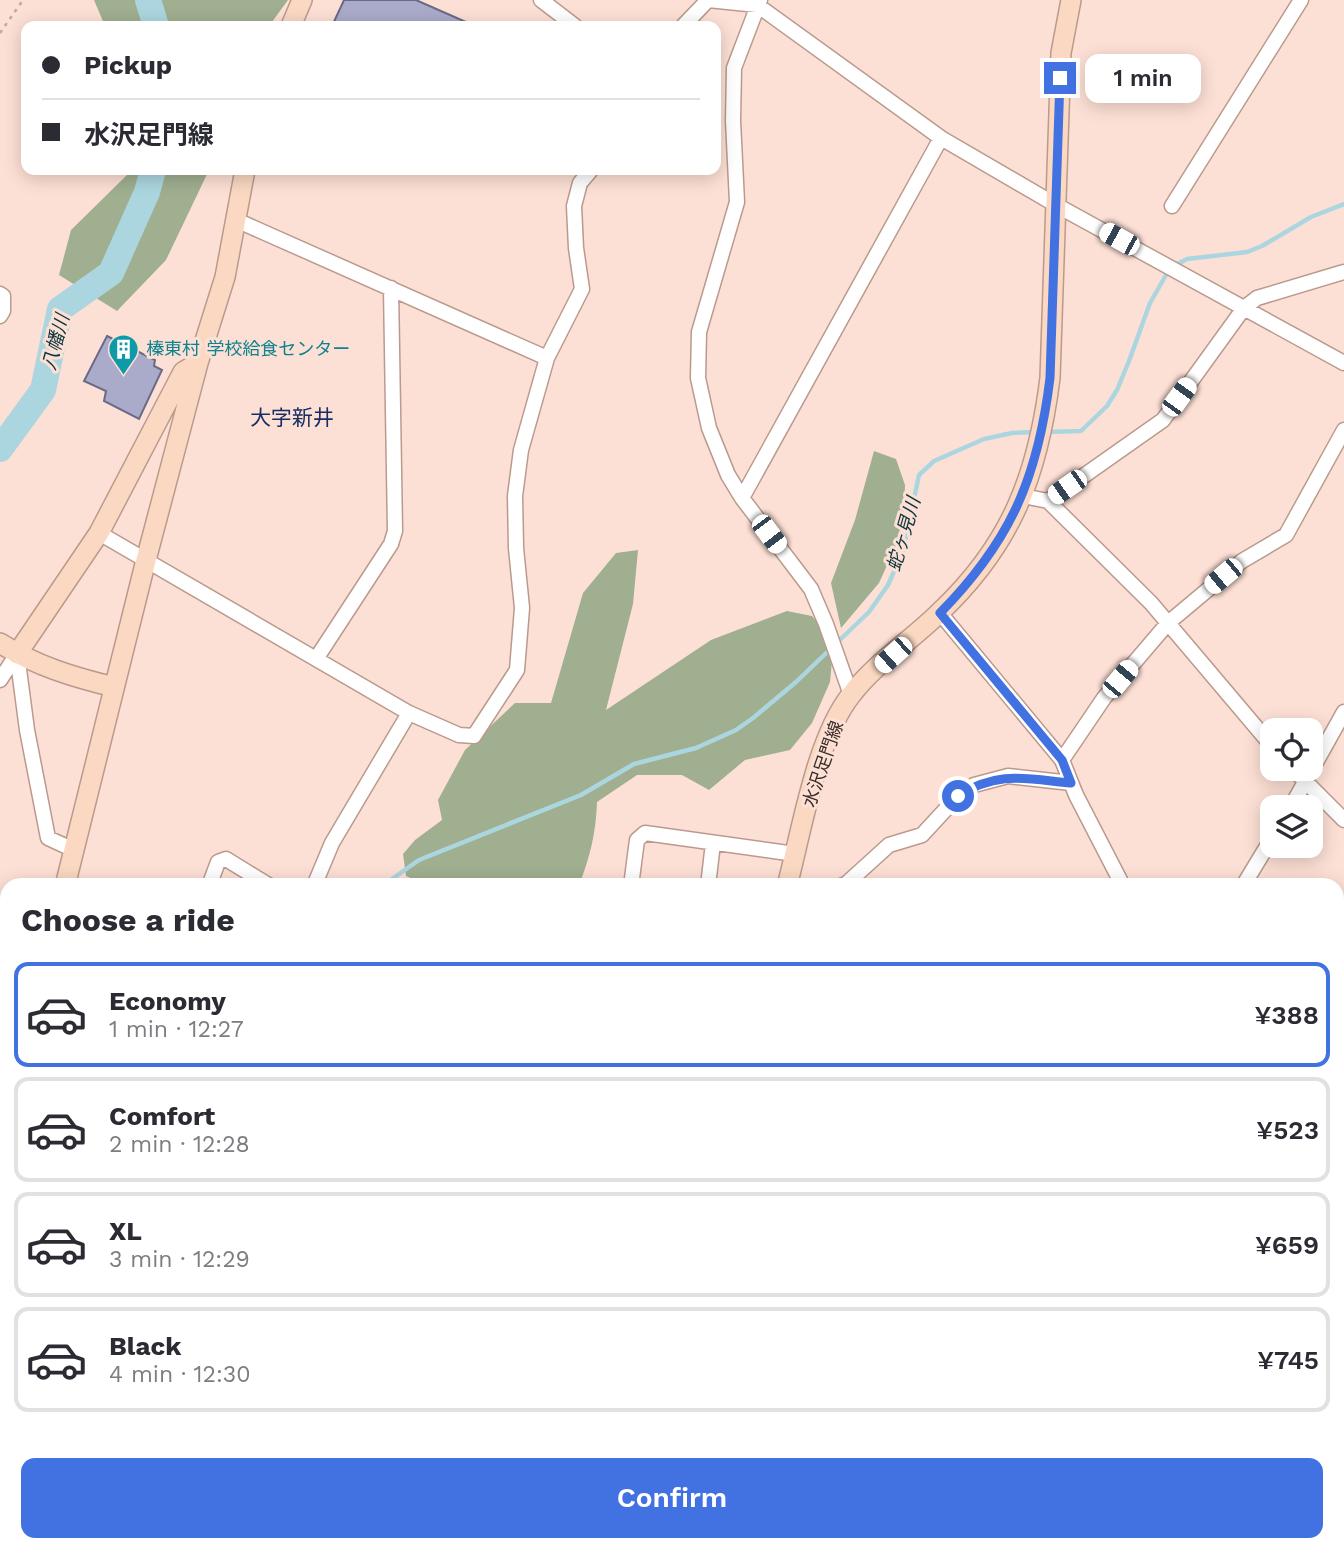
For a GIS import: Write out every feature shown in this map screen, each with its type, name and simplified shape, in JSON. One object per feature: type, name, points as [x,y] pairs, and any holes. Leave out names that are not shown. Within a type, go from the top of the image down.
[{"type":"street","points":[[293,21],[302,0]]},
{"type":"street","points":[[541,0],[568,21]]},
{"type":"street","points":[[688,21],[708,0],[759,2],[941,138],[1056,205],[1344,363]]},
{"type":"street","name":"水沢足門線","points":[[789,878],[831,727],[851,695],[969,583],[1009,526],[1035,462],[1045,421],[1050,378],[1061,53],[1071,0]]},
{"type":"street","points":[[1172,205],[1301,0]]},
{"type":"street","points":[[759,2],[734,68],[733,121],[737,202],[699,332],[698,377],[709,428],[728,475],[742,498],[811,589],[851,695]]},
{"type":"street","points":[[742,498],[941,138]]},
{"type":"street","points":[[67,878],[146,560],[198,363],[225,277],[244,175]]},
{"type":"street","points":[[99,533],[409,713],[459,735],[474,736],[517,670],[522,608],[516,548],[515,496],[521,450],[547,358],[582,289],[574,206],[580,183],[587,175]]},
{"type":"street","points":[[236,220],[547,358]]},
{"type":"street","points":[[1048,501],[1163,420],[1244,307],[1256,298],[1344,272]]},
{"type":"street","points":[[316,659],[391,544],[395,531],[391,288]]},
{"type":"street","points":[[0,294],[3,296],[3,311],[0,316]]},
{"type":"street","points":[[0,680],[8,648],[99,533],[183,372],[198,363]]},
{"type":"street","points":[[1062,760],[1104,698],[1168,623],[1242,561],[1286,535],[1344,430]]},
{"type":"street","points":[[1023,496],[1048,501],[1151,603],[1260,732]]},
{"type":"street","points":[[940,613],[1062,760],[1120,878]]},
{"type":"street","points":[[8,648],[56,672],[114,687]]},
{"type":"street","points":[[8,648],[48,838],[74,850]]},
{"type":"street","points":[[1298,795],[1344,712]]},
{"type":"street","points":[[317,878],[332,843],[409,713]]},
{"type":"street","points":[[853,878],[889,845],[922,835],[958,796],[974,785],[1007,776],[1071,783]]},
{"type":"street","points":[[1306,783],[1344,820]]},
{"type":"street","points":[[632,878],[637,840],[645,833],[796,854]]},
{"type":"street","points":[[709,878],[713,843]]},
{"type":"street","points":[[1248,878],[1260,858]]},
{"type":"street","points":[[212,878],[218,862],[226,859],[257,878]]},
{"type":"path","points":[[0,33],[23,0]]},
{"type":"green space","points":[[94,0],[288,0],[273,21],[103,21]]},
{"type":"green space","points":[[127,175],[207,175],[166,260],[117,311],[59,275],[71,230]]},
{"type":"green space","points":[[874,451],[896,459],[905,485],[904,514],[895,548],[879,583],[841,628],[831,583],[855,520]]},
{"type":"green space","points":[[638,550],[633,604],[606,710],[711,640],[787,611],[812,616],[823,629],[832,661],[830,682],[812,723],[790,750],[745,760],[709,790],[682,775],[637,775],[597,802],[592,845],[581,878],[406,876],[403,854],[415,840],[442,820],[438,800],[465,750],[515,703],[551,703],[583,593],[616,553]]},
{"type":"building","points":[[344,0],[416,0],[464,21],[334,21]]},
{"type":"building","name":"榛東村 学校給食センター","points":[[107,336],[155,360],[154,366],[162,370],[139,419],[104,401],[106,391],[84,381]]},
{"type":"waterway","name":"八幡川","points":[[148,0],[154,21]]},
{"type":"waterway","name":"八幡川","points":[[0,449],[43,390],[60,309],[111,273],[147,192],[152,175]]},
{"type":"waterway","name":"蛇ヶ見川","points":[[1046,432],[1081,431],[1107,406],[1117,390],[1150,303],[1170,268],[1187,259],[1247,252],[1311,217],[1344,204]]},
{"type":"waterway","name":"蛇ヶ見川","points":[[393,878],[419,860],[581,795],[634,764],[696,748],[736,730],[796,682],[869,612],[888,585],[903,551],[919,475],[934,461],[984,439],[1034,432]]},
{"type":"place","name":"榛東村 学校給食センター","points":[[123,376]]},
{"type":"district","name":"大字新井","points":[[292,418]]},
{"type":"route","points":[[958,796],[974,785],[1007,776],[1071,783],[1062,760],[940,613],[969,583],[1009,526],[1035,462],[1045,421],[1050,378],[1060,78]]}]
